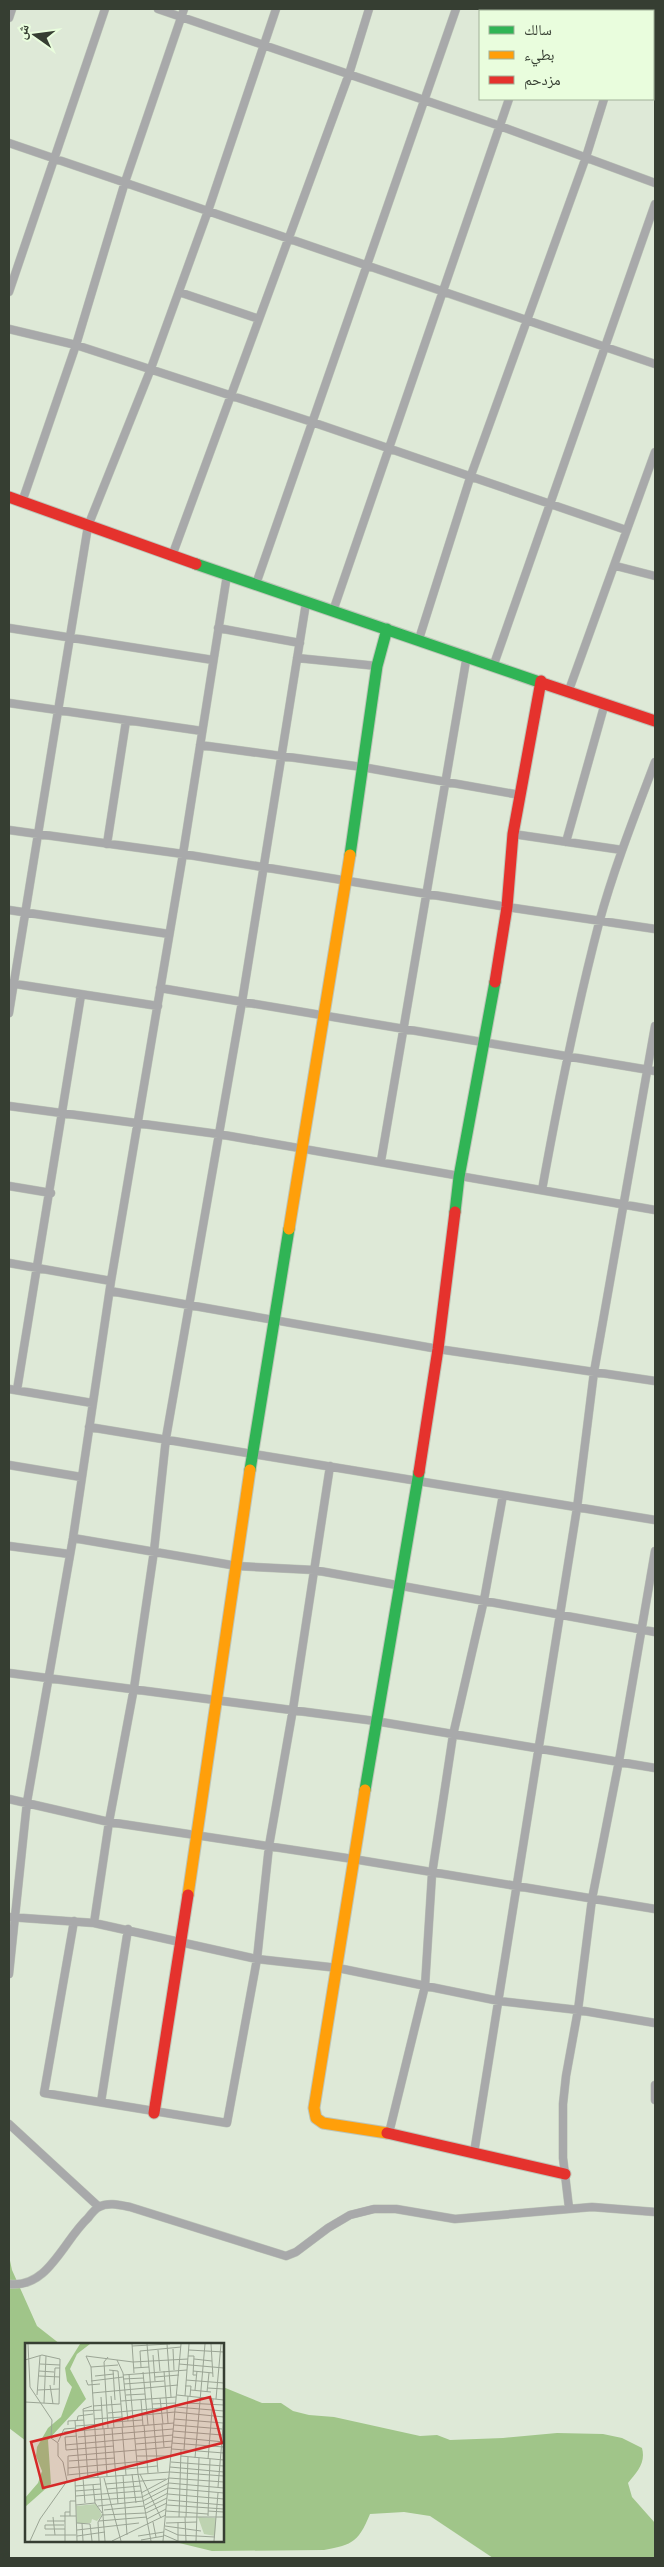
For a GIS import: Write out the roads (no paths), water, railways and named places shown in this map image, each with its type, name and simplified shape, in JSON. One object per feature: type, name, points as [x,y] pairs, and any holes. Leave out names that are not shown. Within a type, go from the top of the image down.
[{"type":"street","points":[[9,18],[12,9]]},
{"type":"street","points":[[9,292],[105,9]]},
{"type":"street","points":[[158,9],[183,12],[264,44],[426,102],[500,126],[655,183]]},
{"type":"street","points":[[9,1014],[11,984],[25,912],[36,834],[88,526],[150,371],[208,211],[276,9]]},
{"type":"street","points":[[172,556],[349,74],[370,9]]},
{"type":"street","points":[[256,584],[366,267],[426,102],[456,9]]},
{"type":"street","points":[[22,502],[76,345],[125,182],[183,12]]},
{"type":"street","points":[[333,611],[509,100]]},
{"type":"street","points":[[419,639],[470,478],[525,321],[586,157],[604,100]]},
{"type":"street","points":[[9,143],[288,238],[366,267],[655,364]]},
{"type":"street","points":[[494,664],[655,204]]},
{"type":"street","points":[[178,292],[259,319]]},
{"type":"street","points":[[9,328],[76,345],[150,371],[312,422],[470,478],[626,530]]},
{"type":"street","points":[[570,690],[616,566],[626,530],[655,452]]},
{"type":"street","points":[[9,497],[306,603],[494,664],[655,720]]},
{"type":"street","points":[[616,566],[655,576]]},
{"type":"street","points":[[9,1974],[12,1917],[27,1802],[73,1538],[111,1281],[183,854],[227,575]]},
{"type":"street","points":[[94,1923],[109,1822],[134,1688],[154,1551],[166,1438],[242,1002],[306,603]]},
{"type":"street","points":[[9,628],[213,660]]},
{"type":"street","points":[[218,628],[300,643]]},
{"type":"street","points":[[154,2113],[168,2014],[182,1942],[195,1835],[237,1566],[252,1453],[322,1016],[346,880],[377,666],[387,629]]},
{"type":"street","points":[[381,1161],[405,1029],[426,892],[467,655]]},
{"type":"street","points":[[297,658],[377,666]]},
{"type":"street","points":[[541,681],[513,834],[506,907],[485,1041],[459,1177],[438,1349],[418,1480],[375,1721],[338,1968],[314,2108],[316,2118],[323,2123],[389,2132],[565,2174]]},
{"type":"street","points":[[9,702],[202,731]]},
{"type":"street","points":[[566,842],[605,703]]},
{"type":"street","points":[[107,844],[126,721]]},
{"type":"street","points":[[200,745],[362,767],[520,795]]},
{"type":"street","points":[[542,1190],[566,1056],[600,922],[622,850],[655,762]]},
{"type":"street","points":[[9,830],[183,854],[426,892],[600,922],[655,929]]},
{"type":"street","points":[[513,834],[622,850]]},
{"type":"street","points":[[9,910],[169,934]]},
{"type":"street","points":[[11,984],[158,1006]]},
{"type":"street","points":[[160,988],[652,1070]]},
{"type":"street","points":[[17,1390],[51,1193],[81,995]]},
{"type":"street","points":[[474,2153],[500,2001],[516,1887],[540,1748],[577,1508],[594,1372],[624,1204],[652,1070],[655,1026]]},
{"type":"street","points":[[9,1106],[218,1134],[655,1210]]},
{"type":"street","points":[[9,1186],[51,1193]]},
{"type":"street","points":[[9,1263],[111,1281]]},
{"type":"street","points":[[110,1292],[189,1304],[438,1349],[655,1381]]},
{"type":"street","points":[[9,1389],[92,1403]]},
{"type":"street","points":[[89,1427],[166,1438],[655,1520]]},
{"type":"street","points":[[9,1465],[81,1477]]},
{"type":"street","points":[[74,1922],[44,2093],[154,2113],[228,2123],[257,1959],[268,1846],[293,1709],[330,1466]]},
{"type":"street","points":[[389,2132],[425,1986],[432,1874],[453,1735],[484,1600],[503,1495]]},
{"type":"street","points":[[73,1538],[237,1566],[314,1570],[560,1613],[655,1632]]},
{"type":"street","points":[[9,1546],[69,1554]]},
{"type":"street","points":[[569,2208],[565,2174],[563,2104],[578,2010],[592,1899],[619,1761],[655,1551]]},
{"type":"street","points":[[9,1673],[375,1721],[655,1768]]},
{"type":"street","points":[[9,1799],[109,1822],[353,1859],[432,1874],[655,1909]]},
{"type":"street","points":[[12,1917],[94,1923],[257,1959],[338,1968],[500,2001],[578,2010],[655,2023]]},
{"type":"street","points":[[101,2102],[128,1929]]},
{"type":"street","points":[[655,2085],[655,2100]]},
{"type":"street","points":[[9,2124],[99,2207]]},
{"type":"street","points":[[9,2284],[20,2286],[34,2281],[45,2272],[82,2223],[99,2207],[113,2204],[130,2207],[286,2256],[296,2252],[328,2228],[350,2215],[374,2209],[396,2209],[455,2219],[592,2207],[655,2212]]}]
